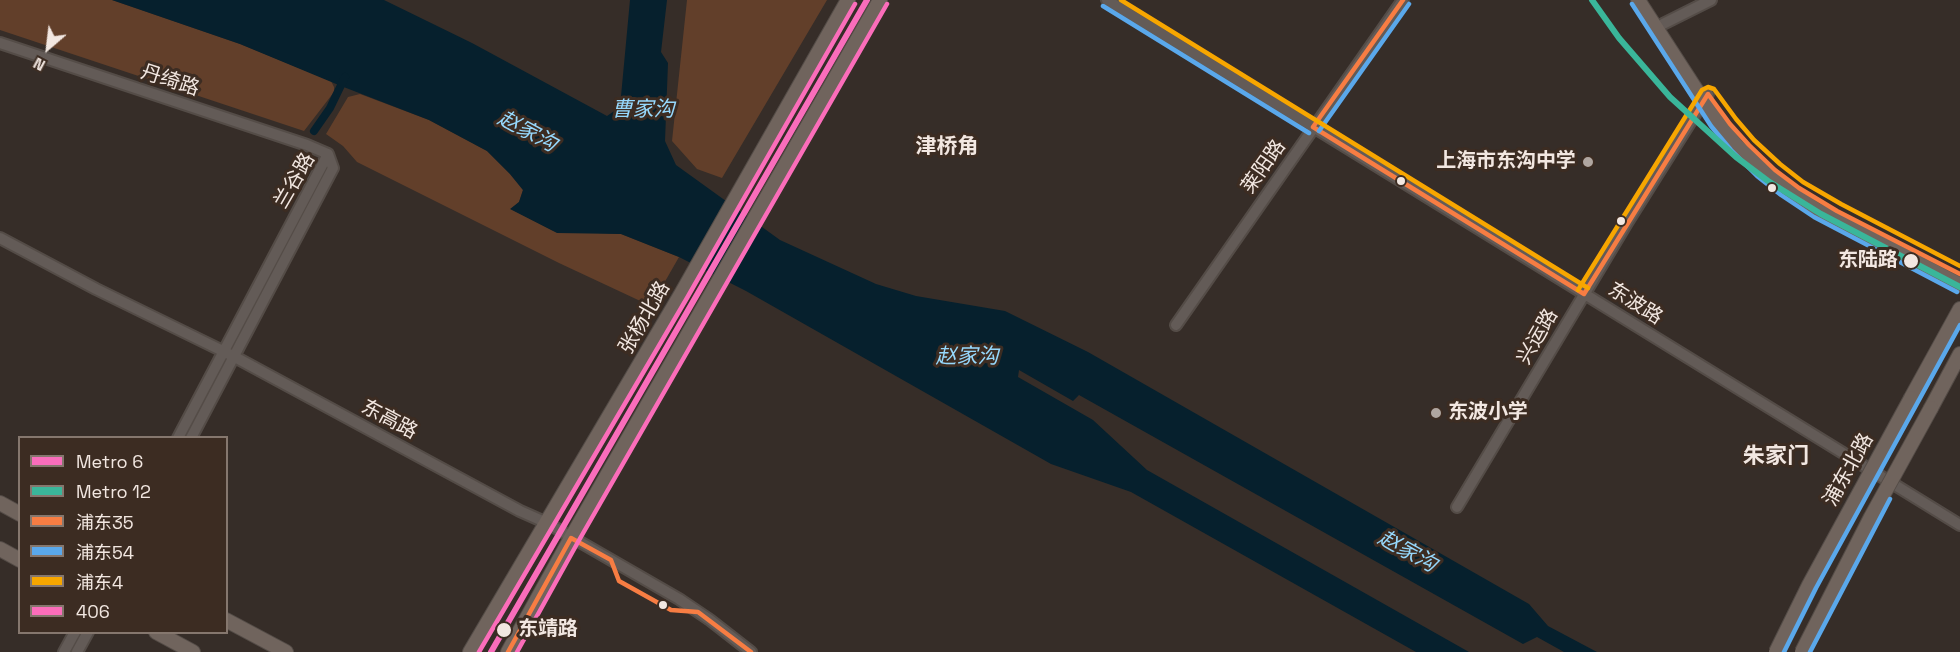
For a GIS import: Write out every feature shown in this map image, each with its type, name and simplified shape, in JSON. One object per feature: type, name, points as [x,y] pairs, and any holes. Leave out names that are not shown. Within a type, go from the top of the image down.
[{"type":"main road","name":"张杨北路","points":[[470,652],[681,294],[848,0]]},
{"type":"main road","points":[[508,652],[880,0]]},
{"type":"main road","points":[[1638,0],[1706,98],[1768,164],[1790,182],[1837,210],[1960,274]]},
{"type":"main road","points":[[1648,0],[1723,130],[1743,152],[1785,189],[1825,214],[1960,285]]},
{"type":"main road","name":"浦东北路","points":[[1776,652],[1809,585],[1960,309]]},
{"type":"main road","points":[[1802,652],[1871,517],[1960,354]]},
{"type":"main road","points":[[0,503],[18,513]]},
{"type":"main road","points":[[0,549],[18,559]]},
{"type":"main road","points":[[228,621],[286,652]]},
{"type":"main road","points":[[158,634],[193,652]]},
{"type":"street","name":"东波路","points":[[1107,0],[1960,525]]},
{"type":"street","name":"莱阳路","points":[[1176,325],[1402,0]]},
{"type":"street","points":[[1663,24],[1711,0]]},
{"type":"street","name":"丹绮路","points":[[0,43],[328,154]]},
{"type":"street","name":"兴运路","points":[[1457,507],[1584,294],[1706,98]]},
{"type":"street","name":"兰谷路","points":[[192,436],[228,353],[328,154]]},
{"type":"street","name":"东高路","points":[[0,238],[96,289],[228,353],[547,524],[679,599],[751,652]]},
{"type":"street","name":"兰谷路","points":[[179,436],[228,353]]},
{"type":"street","points":[[64,652],[74,634]]},
{"type":"street","points":[[77,652],[87,634]]},
{"type":"shaded area","points":[[0,0],[112,0],[240,44],[331,81],[334,92],[304,131],[0,30]]},
{"type":"shaded area","points":[[687,0],[827,0],[722,178],[697,169],[672,141]]},
{"type":"shaded area","points":[[360,94],[429,120],[487,151],[523,190],[519,202],[511,209],[554,231],[621,234],[679,257],[651,306],[559,263],[357,162],[343,146],[326,134],[348,97]]},
{"type":"water","name":"赵家沟","points":[[112,0],[384,0],[472,43],[607,116],[620,107],[630,0],[667,0],[661,52],[668,63],[665,141],[676,165],[780,240],[876,284],[916,296],[1005,311],[1088,352],[1529,604],[1548,626],[1597,652],[1564,652],[1537,637],[1523,644],[1079,395],[1073,401],[1019,370],[1018,377],[1093,420],[1147,470],[1469,652],[1416,652],[1131,492],[1051,464],[746,291],[679,257],[621,234],[557,233],[510,209],[519,202],[523,190],[510,174],[487,151],[429,120],[240,44]]},
{"type":"waterway","points":[[314,131],[330,108],[345,77]]},
{"type":"metro line","name":"6","points":[[491,652],[867,0]]},
{"type":"metro line","name":"12","points":[[1592,0],[1619,38],[1670,97],[1736,157],[1768,181],[1821,214],[1960,287]]},
{"type":"transit line","name":"浦东4","points":[[1121,0],[1588,288]]},
{"type":"transit line","name":"浦东35","points":[[1313,127],[1403,0]]},
{"type":"transit line","name":"406","points":[[479,652],[687,298],[855,4]]},
{"type":"transit line","name":"406","points":[[517,652],[887,4]]},
{"type":"transit line","name":"浦东54","points":[[1319,131],[1409,4]]},
{"type":"transit line","name":"浦东54","points":[[1632,4],[1711,126],[1757,176],[1814,217],[1957,292]]},
{"type":"transit line","name":"浦东54","points":[[1103,6],[1309,133]]},
{"type":"transit line","name":"浦东4","points":[[1578,290],[1702,90],[1708,87],[1714,89],[1754,140],[1803,182],[1960,266]]},
{"type":"transit line","name":"浦东35","points":[[1584,294],[1708,94],[1749,145],[1775,170],[1799,188],[1837,211],[1960,274]]},
{"type":"transit line","name":"浦东35","points":[[1313,127],[1584,294]]},
{"type":"transit line","name":"浦东54","points":[[1784,652],[1816,588],[1960,325]]},
{"type":"transit line","name":"浦东54","points":[[1810,652],[1890,499]]},
{"type":"transit line","name":"浦东35","points":[[508,652],[571,538],[611,560],[619,581],[671,610],[698,612],[751,652]]},
{"type":"place","name":"上海市东沟中学","points":[[1588,162]]},
{"type":"place","name":"东陆路","points":[[1911,261]]},
{"type":"place","name":"东波小学","points":[[1436,413]]},
{"type":"place","name":"东靖路","points":[[504,630]]},
{"type":"district","name":"津桥角","points":[[947,147]]},
{"type":"district","name":"朱家门","points":[[1776,457]]},
{"type":"water label","name":"曹家沟","points":[[643,110]]}]
